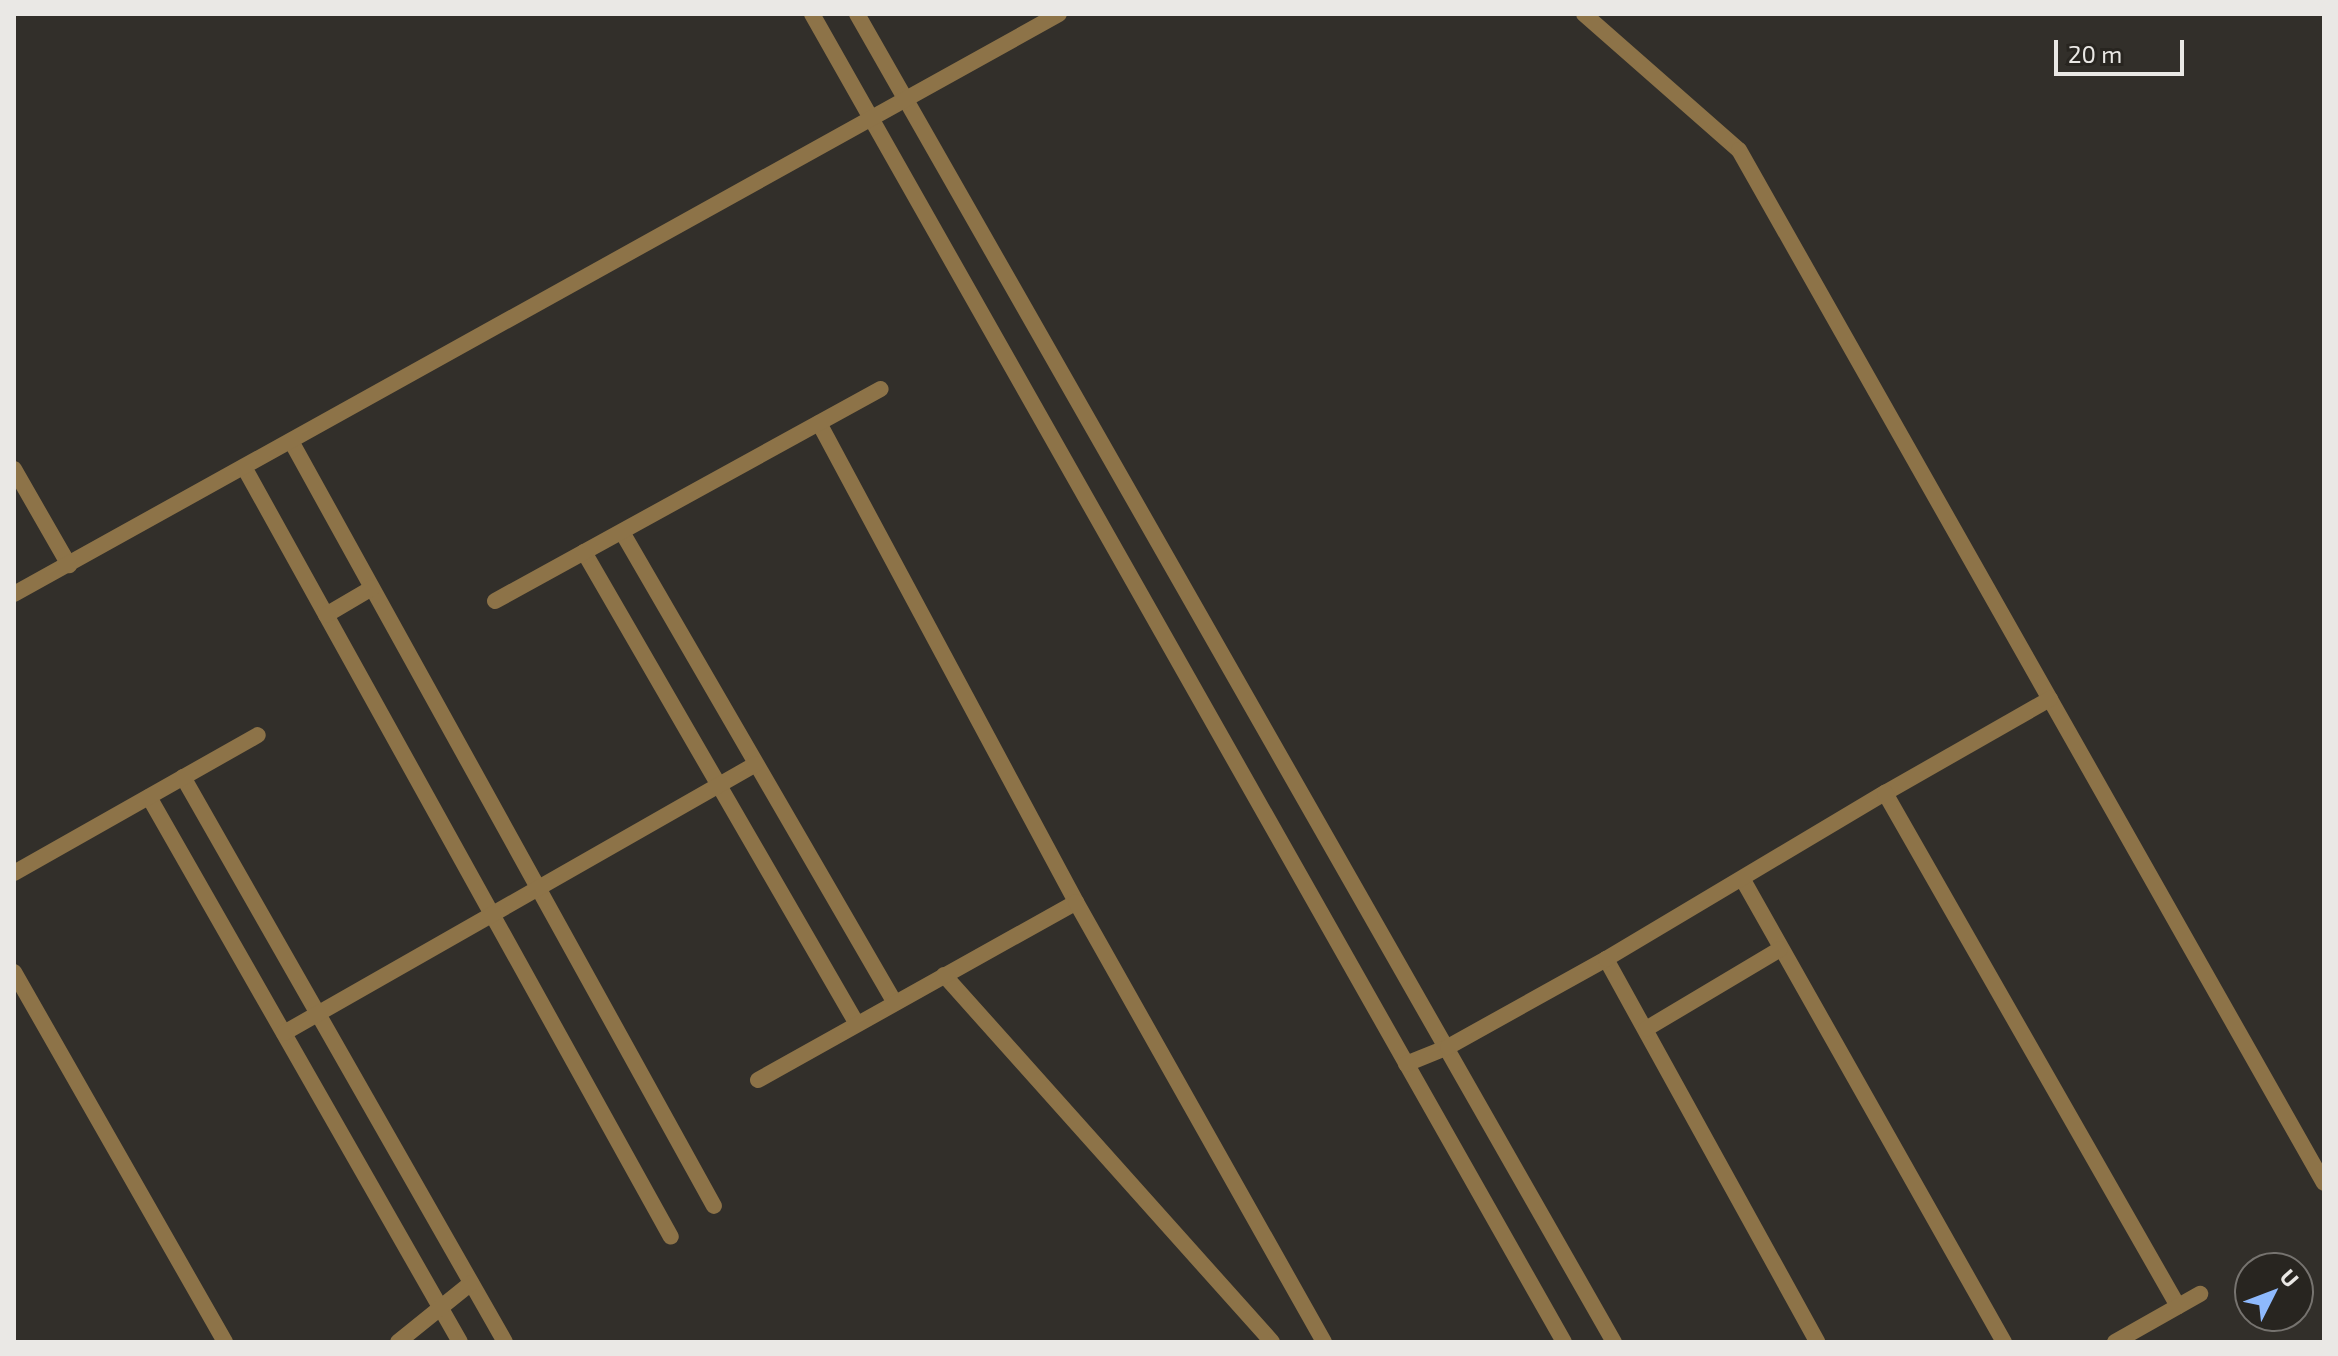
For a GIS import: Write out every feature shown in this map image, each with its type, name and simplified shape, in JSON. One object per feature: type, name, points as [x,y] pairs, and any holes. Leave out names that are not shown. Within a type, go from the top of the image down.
[{"type":"street","points":[[812,14],[1564,1342]]},
{"type":"street","points":[[857,14],[1614,1342]]},
{"type":"street","points":[[14,594],[1059,14]]},
{"type":"street","points":[[1584,14],[1739,150],[2324,1183]]},
{"type":"street","points":[[495,601],[881,389]]},
{"type":"street","points":[[819,423],[1076,902],[1324,1342]]},
{"type":"street","points":[[291,441],[714,1206]]},
{"type":"street","points":[[244,467],[671,1237]]},
{"type":"street","points":[[14,469],[69,565]]},
{"type":"street","points":[[622,532],[895,1003]]},
{"type":"street","points":[[584,552],[857,1024]]},
{"type":"street","points":[[326,615],[372,588]]},
{"type":"street","points":[[1406,1064],[1448,1047],[1606,959],[2050,699]]},
{"type":"street","points":[[14,873],[258,735]]},
{"type":"street","points":[[284,1033],[756,764]]},
{"type":"street","points":[[183,777],[505,1342]]},
{"type":"street","points":[[1885,793],[2178,1306]]},
{"type":"street","points":[[149,797],[460,1342]]},
{"type":"street","points":[[1743,880],[2004,1342]]},
{"type":"street","points":[[758,1080],[1076,902]]},
{"type":"street","points":[[1646,1029],[1780,949]]},
{"type":"street","points":[[1606,959],[1817,1342]]},
{"type":"street","points":[[14,972],[225,1342]]},
{"type":"street","points":[[944,975],[1272,1342]]},
{"type":"street","points":[[398,1342],[471,1283]]},
{"type":"street","points":[[2115,1342],[2200,1294]]}]
